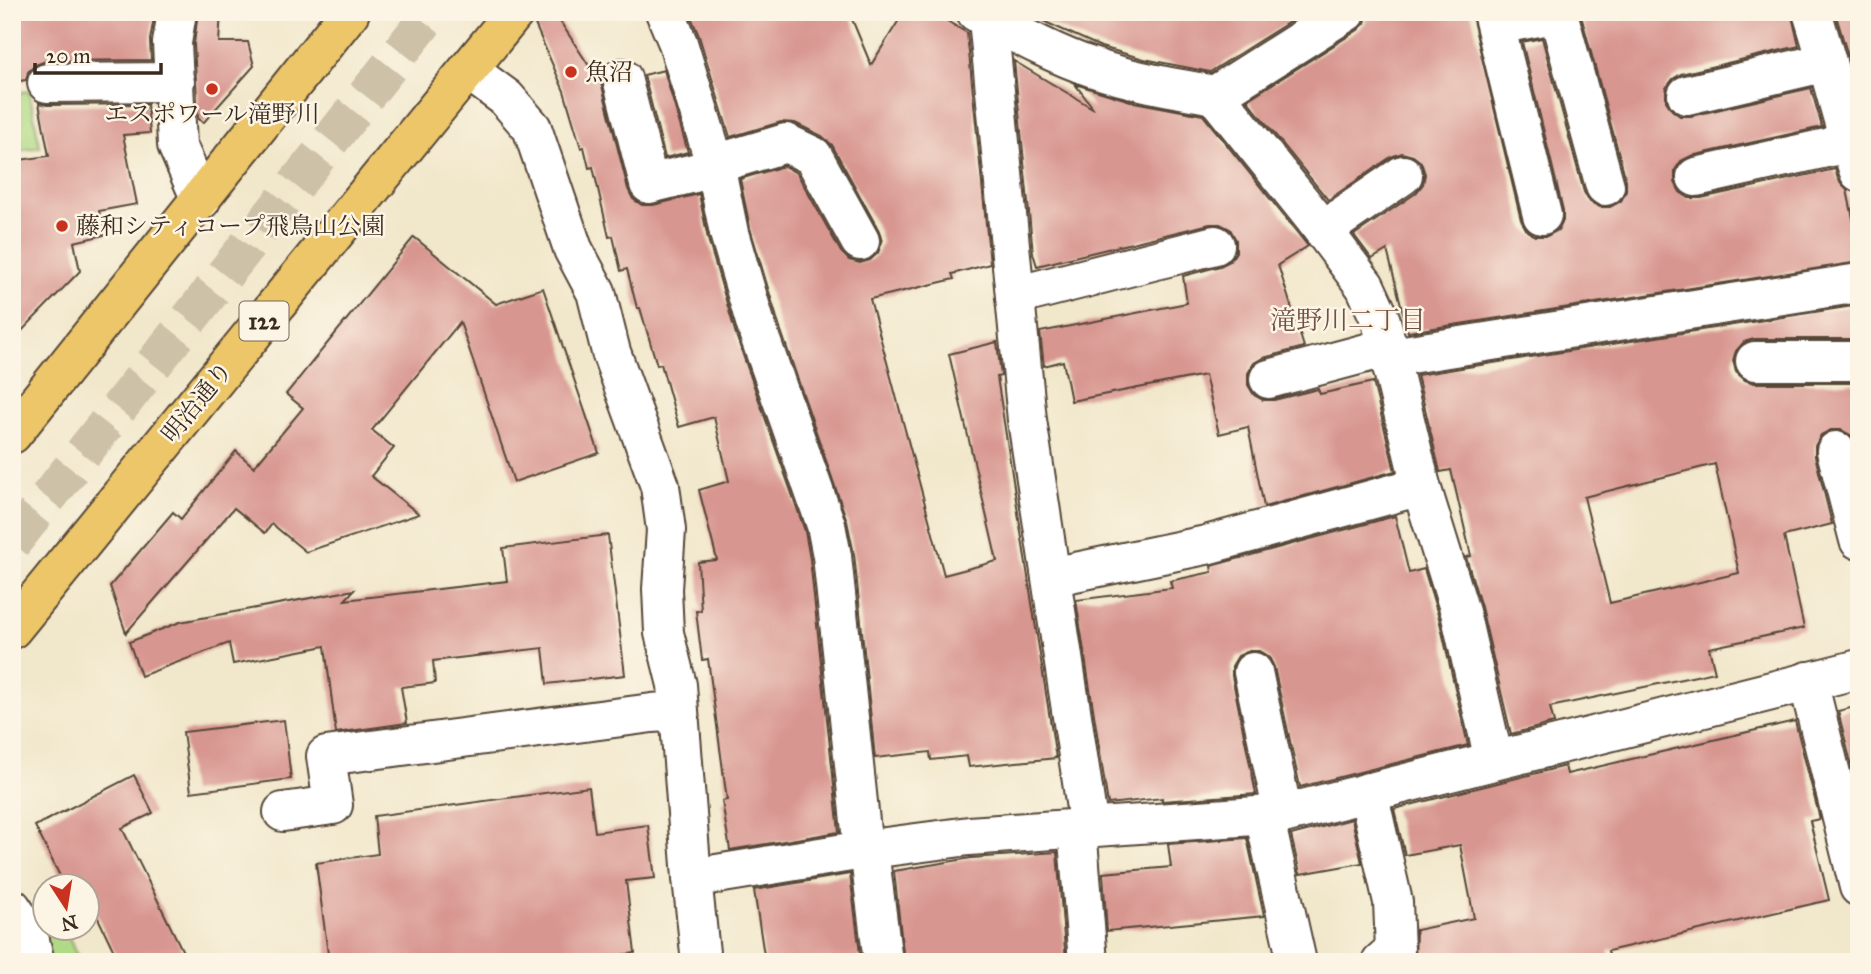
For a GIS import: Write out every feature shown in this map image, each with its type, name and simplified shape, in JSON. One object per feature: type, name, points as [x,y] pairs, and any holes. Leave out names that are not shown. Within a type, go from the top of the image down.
[{"type":"highway","points":[[12,433],[350,12]]},
{"type":"highway","name":"明治通り","points":[[12,629],[515,12]]},
{"type":"street","points":[[177,12],[172,43],[177,145],[201,200]]},
{"type":"street","points":[[665,12],[678,43],[715,166],[729,233],[758,332],[826,525],[832,556],[866,850],[883,962]]},
{"type":"street","points":[[1215,95],[1346,12]]},
{"type":"street","points":[[1696,177],[1854,157],[1812,12]]},
{"type":"street","points":[[1542,215],[1495,19],[1558,13],[1605,186]]},
{"type":"street","points":[[982,15],[1026,40],[1094,68],[1154,84],[1215,95],[1365,286],[1381,321],[1390,352],[1421,486],[1460,612],[1494,760]]},
{"type":"street","points":[[982,15],[1027,420],[1051,577],[1083,828],[1088,962]]},
{"type":"street","points":[[1687,95],[1828,62]]},
{"type":"street","points":[[468,70],[506,98],[532,128],[573,249],[596,292],[611,352],[660,486],[666,530],[662,589],[664,633],[677,685],[701,962]]},
{"type":"street","points":[[622,78],[649,184],[786,144],[813,156],[860,241]]},
{"type":"street","points":[[47,83],[175,82]]},
{"type":"street","points":[[1323,230],[1403,175]]},
{"type":"street","points":[[1015,296],[1215,245]]},
{"type":"street","points":[[1269,379],[1390,352],[1859,283]]},
{"type":"street","points":[[1755,361],[1859,360]]},
{"type":"street","points":[[1836,451],[1859,540]]},
{"type":"street","points":[[1051,577],[1206,545],[1421,486]]},
{"type":"street","points":[[692,878],[969,836],[1274,814],[1859,669]]},
{"type":"street","points":[[1253,672],[1297,962]]},
{"type":"street","points":[[1808,681],[1859,887]]},
{"type":"street","points":[[283,812],[333,805],[326,756],[678,711]]},
{"type":"street","points":[[1368,792],[1393,902],[1395,950],[1381,962]]},
{"type":"street","points":[[12,908],[28,932],[35,962]]},
{"type":"green space","points":[[29,91],[40,147],[12,152],[12,94]]},
{"type":"green space","points":[[43,942],[71,942],[80,962],[50,962]]},
{"type":"building","points":[[12,12],[155,12],[150,40],[151,60],[46,61],[35,65],[28,72],[26,80],[12,82]]},
{"type":"building","name":"エスポワール滝野川","points":[[198,12],[221,12],[219,42],[248,42],[254,66],[203,123],[198,118],[194,44]]},
{"type":"building","points":[[536,12],[554,12],[602,86],[628,189],[633,199],[642,205],[653,205],[699,194],[708,239],[737,338],[805,531],[839,832],[730,850],[722,801],[727,800],[708,659],[702,660],[696,611],[701,611],[698,562],[717,560],[699,490],[729,481],[714,417],[679,427],[661,364],[657,365],[640,308],[637,308],[627,269],[621,271],[613,236],[609,237],[593,167],[589,168],[564,91],[534,22]]},
{"type":"building","points":[[689,12],[849,12],[871,65],[904,12],[932,12],[967,33],[990,264],[952,274],[954,279],[870,299],[944,575],[997,561],[949,354],[997,342],[1001,376],[997,377],[1056,758],[969,767],[967,756],[931,760],[930,752],[875,758],[854,554],[847,521],[779,325],[750,228],[740,179],[784,166],[797,173],[841,252],[849,260],[860,263],[870,260],[878,253],[882,242],[879,231],[832,145],[822,136],[795,123],[781,122],[730,137]]},
{"type":"building","points":[[1023,12],[1305,12],[1210,72],[1101,47]]},
{"type":"building","points":[[1368,12],[1471,12],[1521,220],[1527,231],[1535,236],[1547,236],[1558,230],[1563,220],[1563,210],[1522,42],[1542,38],[1584,192],[1590,202],[1600,207],[1610,207],[1621,201],[1626,191],[1626,180],[1580,12],[1791,12],[1799,46],[1681,74],[1666,88],[1666,101],[1680,116],[1691,116],[1811,88],[1822,127],[1691,156],[1681,161],[1675,170],[1675,182],[1680,192],[1689,198],[1701,198],[1835,169],[1838,179],[1847,190],[1854,223],[1859,222],[1859,262],[1408,332],[1387,250],[1372,259],[1354,235],[1416,193],[1423,184],[1425,174],[1421,162],[1402,153],[1391,157],[1328,200],[1247,100],[1358,30],[1365,23]]},
{"type":"building","points":[[1835,12],[1859,12],[1859,95],[1848,56]]},
{"type":"building","points":[[1014,61],[1094,109],[1075,84],[1134,102],[1203,115],[1308,246],[1278,265],[1304,347],[1254,363],[1248,373],[1248,385],[1254,395],[1263,400],[1274,400],[1318,389],[1320,394],[1373,382],[1395,471],[1264,507],[1248,427],[1219,434],[1205,375],[1071,401],[1063,361],[1044,366],[1040,332],[1187,303],[1183,276],[1230,261],[1236,252],[1236,240],[1230,229],[1220,224],[1210,224],[1037,266],[1033,253]]},
{"type":"building","points":[[664,70],[688,152],[665,158],[644,75]]},
{"type":"building","name":"藤和シティコープ飛鳥山公園","points":[[39,103],[147,104],[150,133],[123,135],[137,204],[99,211],[104,235],[74,242],[80,271],[12,341],[12,161],[49,156]]},
{"type":"building","points":[[414,237],[496,304],[543,288],[599,453],[514,482],[460,322],[372,430],[394,448],[371,476],[419,514],[306,552],[272,524],[265,533],[234,508],[126,633],[110,586],[173,512],[181,519],[236,451],[254,467],[303,408],[286,394]]},
{"type":"building","points":[[1859,305],[1859,339],[1754,339],[1744,342],[1736,351],[1733,360],[1736,372],[1745,380],[1754,383],[1859,383],[1859,452],[1852,436],[1841,430],[1831,430],[1821,435],[1815,446],[1815,456],[1832,524],[1784,536],[1804,628],[1709,648],[1715,672],[1550,707],[1554,723],[1511,734],[1481,607],[1466,557],[1471,556],[1451,470],[1440,472],[1417,375]],"holes":[[[1715,464],[1739,573],[1610,603],[1584,497]]]},
{"type":"building","points":[[1395,516],[1409,573],[1424,569],[1439,618],[1468,745],[1300,787],[1274,667],[1269,657],[1259,651],[1249,651],[1238,656],[1232,666],[1232,676],[1256,794],[1162,801],[1162,798],[1108,804],[1076,600],[1172,588],[1170,581],[1212,572],[1211,566]]},
{"type":"building","points":[[608,535],[625,675],[547,684],[543,648],[433,661],[435,683],[401,687],[407,723],[336,733],[325,646],[233,664],[229,643],[141,676],[129,642],[180,622],[354,590],[345,600],[507,581],[503,548]]},
{"type":"building","points":[[1859,706],[1859,795],[1838,711]]},
{"type":"building","points":[[284,720],[291,779],[191,792],[183,732]]},
{"type":"building","points":[[1795,721],[1820,819],[1810,821],[1829,900],[1608,951],[1611,962],[1415,962],[1416,930],[1474,918],[1460,845],[1405,855],[1394,809],[1565,766],[1567,774]]},
{"type":"building","points":[[134,775],[153,813],[122,828],[188,962],[119,962],[102,926],[102,872],[58,872],[35,826]]},
{"type":"building","points":[[589,787],[595,832],[648,825],[655,878],[626,881],[635,953],[569,962],[329,962],[316,863],[378,854],[374,816]]},
{"type":"building","points":[[1352,819],[1362,863],[1300,874],[1291,835]]},
{"type":"building","points":[[1247,838],[1264,916],[1107,931],[1103,873],[1171,867],[1168,844]]},
{"type":"building","points":[[1057,852],[1066,962],[904,962],[894,871],[971,858]]},
{"type":"building","points":[[850,874],[861,962],[765,962],[754,890]]},
{"type":"tunnel","points":[[12,543],[432,12]]},
{"type":"place","name":"魚沼","points":[[571,72]]},
{"type":"place","name":"エスポワール滝野川","points":[[212,89]]},
{"type":"place","name":"藤和シティコープ飛鳥山公園","points":[[62,226]]},
{"type":"district","name":"滝野川二丁目","points":[[1348,320]]}]
